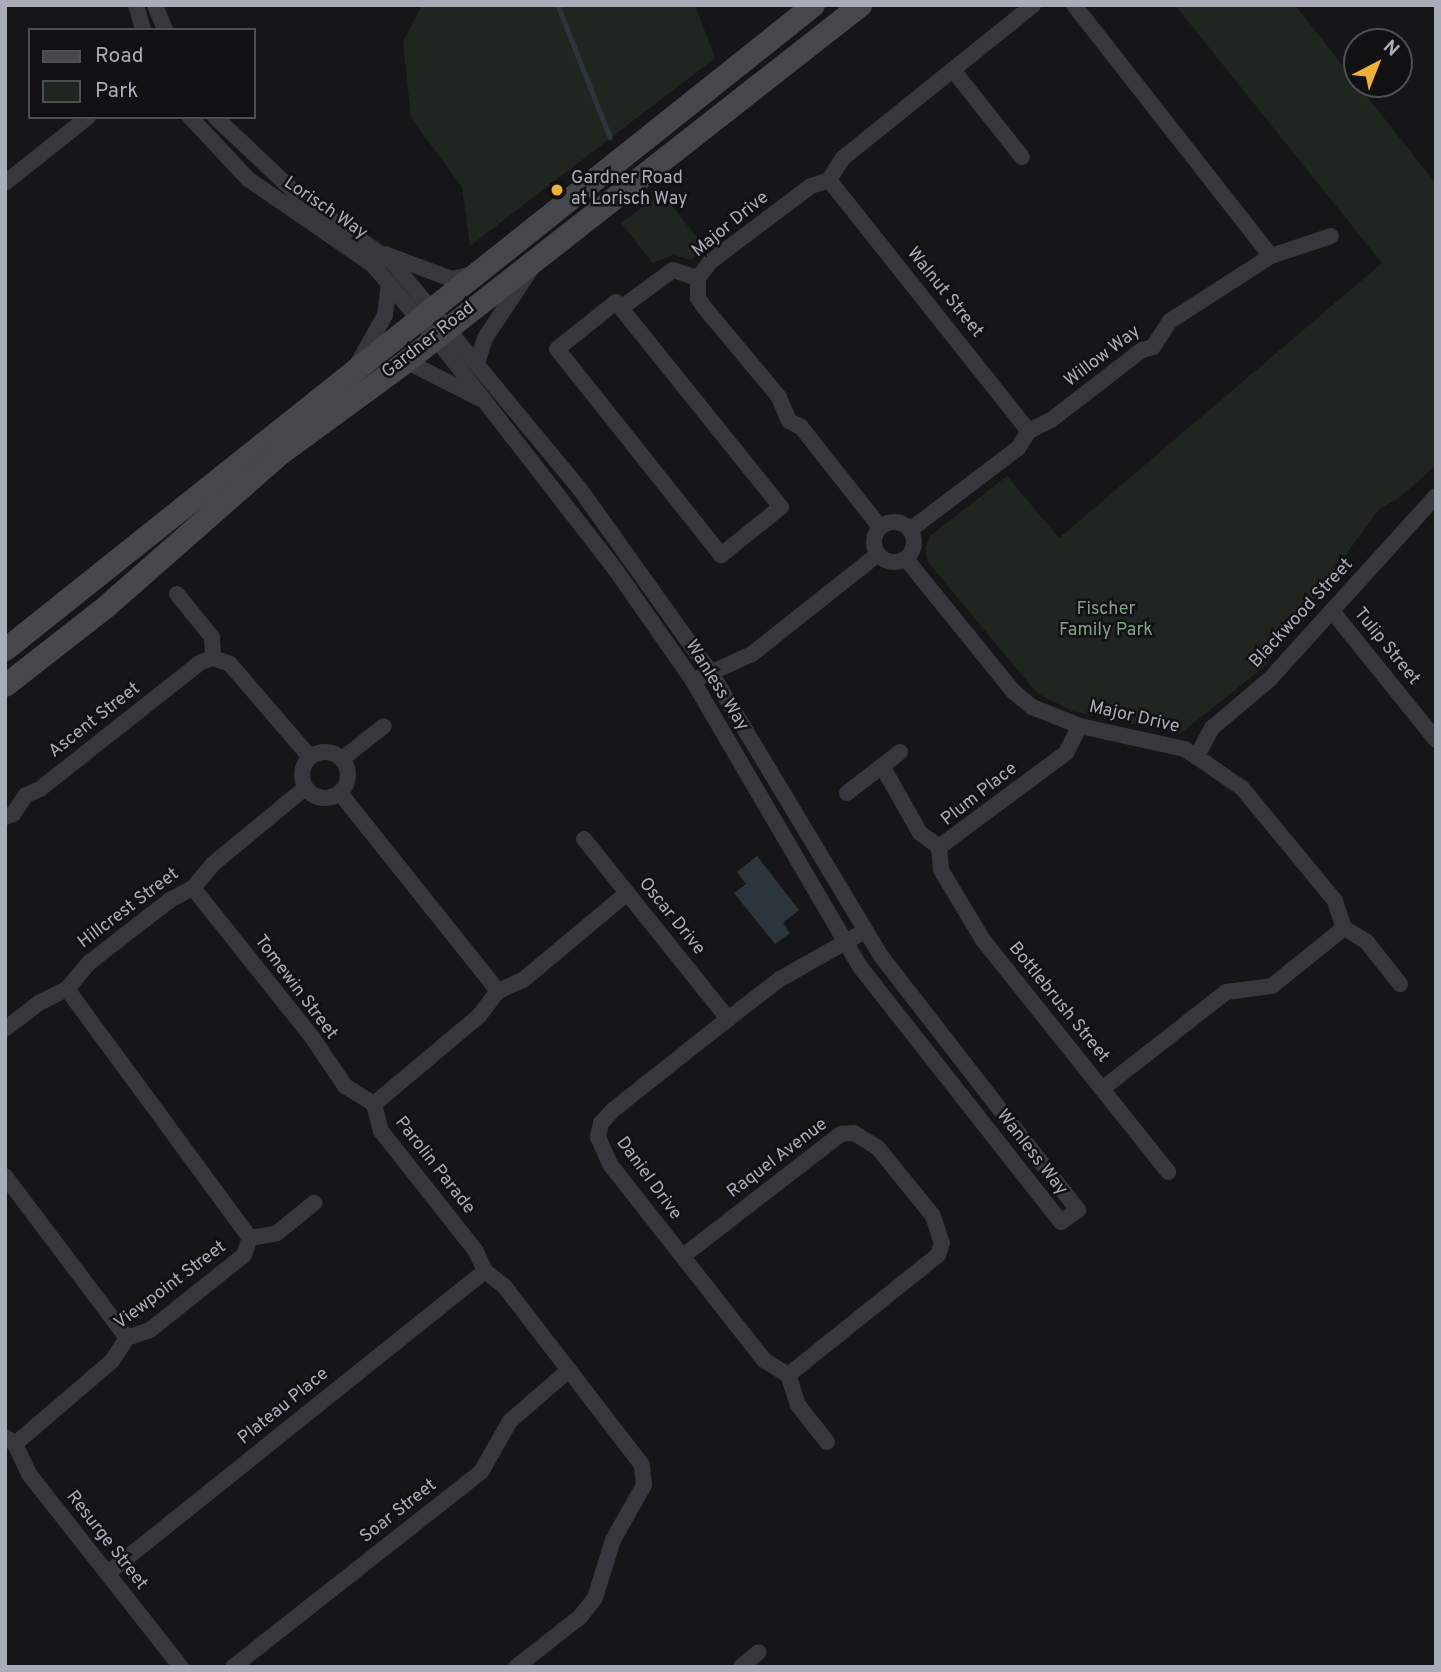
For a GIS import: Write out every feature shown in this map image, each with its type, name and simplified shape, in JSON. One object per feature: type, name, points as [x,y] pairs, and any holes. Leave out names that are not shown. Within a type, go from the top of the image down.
[{"type":"street","points":[[136,5],[143,28]]},
{"type":"street","points":[[155,5],[164,28]]},
{"type":"street","name":"Gardner Road","points":[[5,649],[813,5]]},
{"type":"street","name":"Gardner Road","points":[[5,685],[106,606],[227,496],[406,361],[860,5]]},
{"type":"street","name":"Major Drive","points":[[880,527],[801,427],[789,421],[779,397],[704,307],[698,298],[698,278],[710,262],[811,186],[829,180],[843,158],[1033,5]]},
{"type":"street","points":[[1074,5],[1271,256]]},
{"type":"street","points":[[953,70],[1022,157]]},
{"type":"street","points":[[5,183],[85,119]]},
{"type":"street","name":"Lorisch Way","points":[[192,119],[248,179],[373,265],[389,283],[425,314]]},
{"type":"street","name":"Lorisch Way","points":[[217,119],[250,155],[301,198],[383,253],[451,279],[475,274]]},
{"type":"street","name":"Walnut Street","points":[[829,180],[1029,430]]},
{"type":"street","name":"Willow Way","points":[[911,530],[1017,448],[1029,430],[1051,420],[1142,350],[1153,347],[1170,321],[1271,256],[1331,236]]},
{"type":"street","name":"Lorisch Way","points":[[383,253],[441,333]]},
{"type":"street","points":[[477,363],[485,338],[539,255]]},
{"type":"street","points":[[621,308],[673,270],[698,278]]},
{"type":"street","name":"Gardner Road","points":[[354,371],[385,314],[389,283]]},
{"type":"street","points":[[616,302],[621,308],[781,507],[721,555],[556,349],[616,302]]},
{"type":"street","name":"Wanless Way","points":[[441,333],[477,363],[633,557],[711,673],[865,930],[1078,1210],[1061,1222],[861,968],[693,681],[615,569],[486,402],[441,333]]},
{"type":"street","points":[[406,361],[486,402]]},
{"type":"street","name":"Blackwood Street","points":[[1197,756],[1212,728],[1270,679],[1436,496]]},
{"type":"street","points":[[896,522],[911,530],[915,542],[906,559],[888,562],[878,554],[874,537],[880,527],[896,522]]},
{"type":"street","points":[[693,681],[752,654],[878,554]]},
{"type":"street","name":"Major Drive","points":[[906,559],[1013,691],[1032,707],[1080,726],[1185,749],[1242,788],[1335,901],[1344,928]]},
{"type":"street","points":[[177,594],[212,637],[213,658],[230,664],[310,757]]},
{"type":"street","name":"Tulip Street","points":[[1332,611],[1436,740]]},
{"type":"street","name":"Ascent Street","points":[[5,817],[13,814],[26,795],[40,789],[201,662],[213,658]]},
{"type":"street","points":[[342,759],[384,726]]},
{"type":"street","name":"Plum Place","points":[[882,766],[920,832],[939,847],[1066,753],[1080,726]]},
{"type":"street","points":[[325,752],[342,759],[348,779],[340,793],[324,798],[305,788],[302,772],[310,757],[325,752]]},
{"type":"street","points":[[846,793],[900,752]]},
{"type":"street","name":"Hillcrest Street","points":[[5,1029],[38,1003],[67,989],[90,962],[170,900],[192,888],[213,864],[305,788]]},
{"type":"street","points":[[340,793],[498,991]]},
{"type":"street","name":"Oscar Drive","points":[[584,839],[727,1019]]},
{"type":"street","name":"Bottlebrush Street","points":[[939,847],[941,870],[983,940],[1168,1172]]},
{"type":"street","name":"Tomewin Street","points":[[192,888],[312,1037],[345,1086],[374,1104]]},
{"type":"street","points":[[374,1104],[479,1016],[498,991],[523,980],[627,893]]},
{"type":"street","points":[[1102,1089],[1226,992],[1272,986],[1344,928],[1366,941],[1401,984]]},
{"type":"street","name":"Daniel Drive","points":[[788,1376],[764,1360],[610,1164],[598,1137],[601,1123],[613,1110],[727,1019],[780,979],[865,930]]},
{"type":"street","name":"Viewpoint Street","points":[[67,989],[250,1238]]},
{"type":"street","name":"Parolin Parade","points":[[374,1104],[381,1131],[475,1250],[485,1271],[504,1286],[642,1465],[645,1479],[613,1539],[595,1598],[580,1617],[516,1667]]},
{"type":"street","name":"Raquel Avenue","points":[[683,1256],[841,1134],[854,1132],[878,1149],[933,1216],[942,1243],[938,1255],[788,1376]]},
{"type":"street","points":[[5,1176],[127,1338]]},
{"type":"street","name":"Viewpoint Street","points":[[250,1238],[277,1233],[314,1203]]},
{"type":"street","name":"Viewpoint Street","points":[[10,1440],[112,1362],[127,1338],[150,1329],[244,1255],[250,1238]]},
{"type":"street","name":"Plateau Place","points":[[108,1573],[485,1271]]},
{"type":"street","name":"Soar Street","points":[[233,1667],[481,1472],[510,1421],[569,1370]]},
{"type":"street","points":[[788,1376],[797,1405],[827,1442]]},
{"type":"street","name":"Resurge Street","points":[[10,1440],[29,1474],[181,1667]]},
{"type":"street","points":[[741,1667],[759,1652]]},
{"type":"green space","points":[[422,5],[695,5],[715,58],[470,246],[462,187],[411,118],[403,42]]},
{"type":"green space","name":"Fischer Family Park","points":[[1175,5],[1295,5],[1343,66],[1343,98],[1368,98],[1436,184],[1436,465],[1399,498],[1379,509],[1265,666],[1180,734],[1072,711],[1037,693],[928,562],[925,549],[930,536],[1007,476],[1059,538],[1382,263]]},
{"type":"green space","points":[[662,193],[706,249],[691,260],[673,255],[653,263],[621,223]]},
{"type":"shaded area","points":[[757,856],[799,910],[783,923],[790,933],[775,944],[734,893],[746,884],[737,872]]},
{"type":"waterway","points":[[558,5],[610,137]]},
{"type":"place","name":"Gardner Road at Lorisch Way","points":[[557,190]]}]
